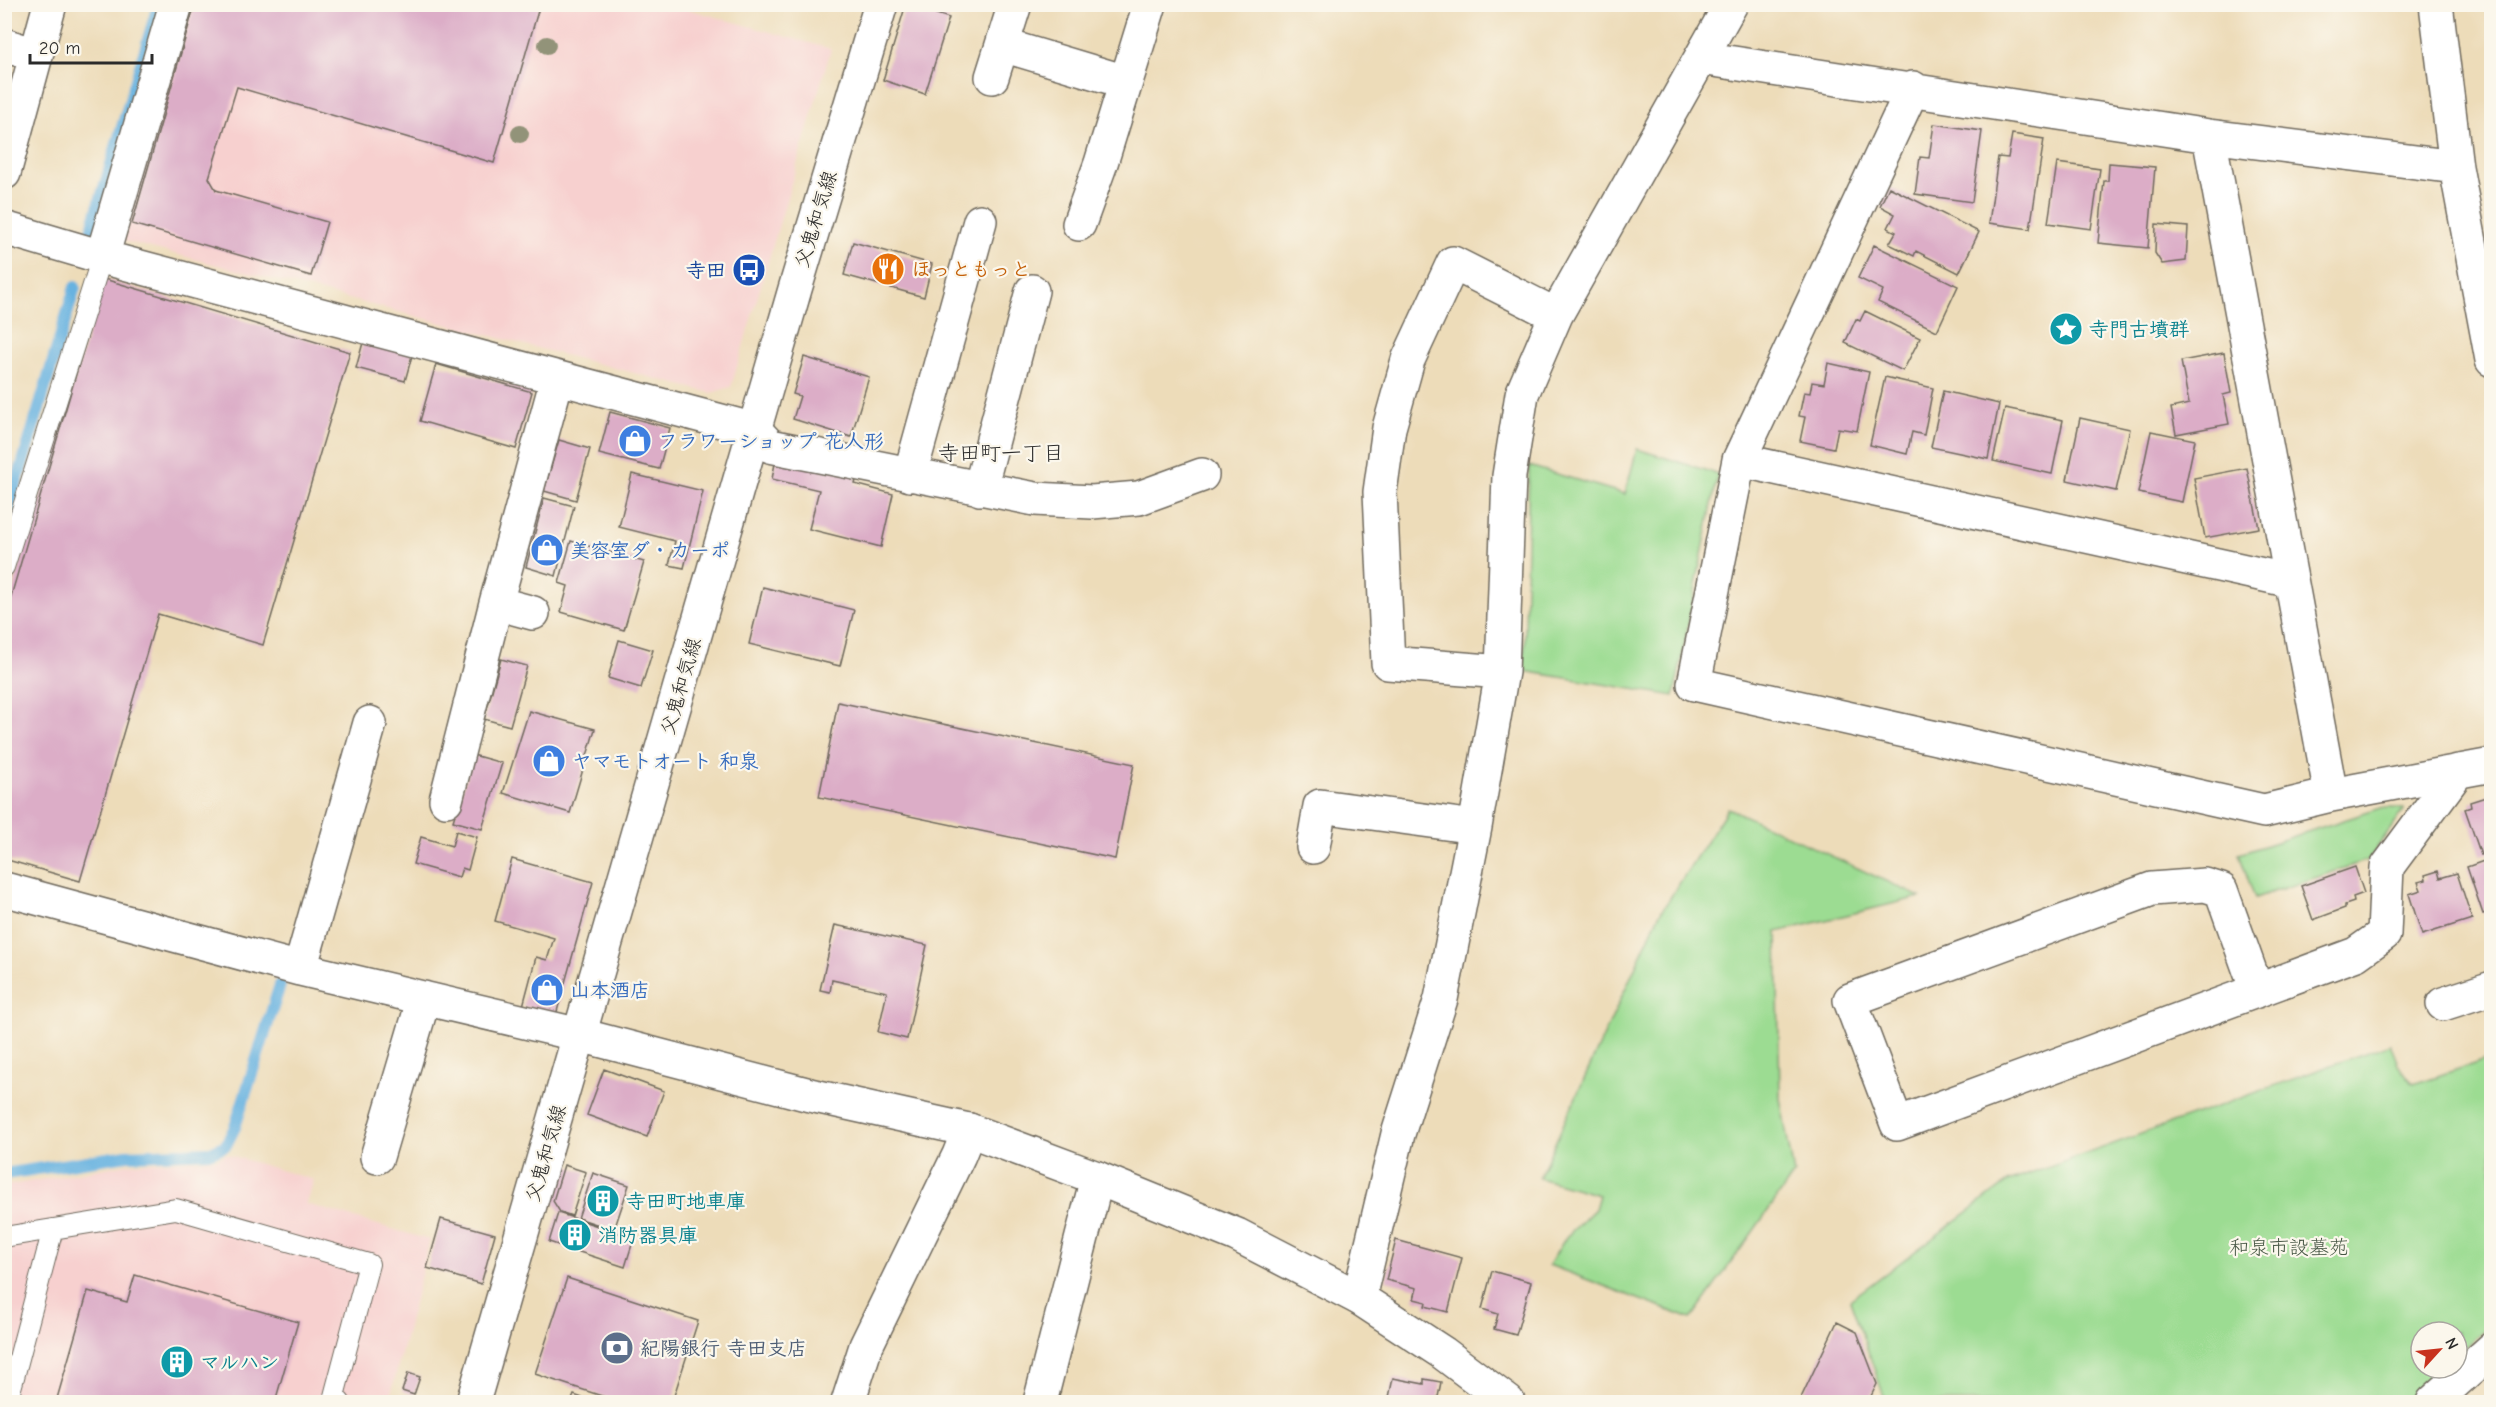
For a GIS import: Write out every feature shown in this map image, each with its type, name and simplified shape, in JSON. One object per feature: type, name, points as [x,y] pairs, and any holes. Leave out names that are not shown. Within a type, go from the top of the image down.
[{"type":"street","points":[[4,173],[50,4]]},
{"type":"street","points":[[102,257],[176,4]]},
{"type":"street","name":"父鬼和気線","points":[[473,1402],[580,1035],[588,998],[795,289],[881,4]]},
{"type":"street","points":[[992,77],[1015,4]]},
{"type":"street","points":[[1079,224],[1150,4]]},
{"type":"street","points":[[1359,1298],[1398,1134],[1442,999],[1475,827],[1502,672],[1509,476],[1522,394],[1556,315],[1731,4]]},
{"type":"street","points":[[2436,4],[2456,167],[2492,360]]},
{"type":"street","points":[[4,45],[36,56]]},
{"type":"street","points":[[1002,45],[1126,82]]},
{"type":"street","points":[[1701,58],[1913,88],[2209,135],[2409,163],[2456,167]]},
{"type":"street","points":[[1913,88],[1738,460],[1694,684],[2264,811],[2331,795],[2492,765]]},
{"type":"street","points":[[2209,135],[2331,795]]},
{"type":"street","points":[[910,475],[980,221]]},
{"type":"street","points":[[4,228],[102,257],[755,430],[770,446],[910,475],[1035,499],[1092,502],[1141,508],[1202,475]]},
{"type":"street","points":[[1502,672],[1388,663],[1380,492],[1389,428],[1408,360],[1453,263],[1556,315]]},
{"type":"street","points":[[980,489],[1032,291]]},
{"type":"street","points":[[446,800],[495,603],[557,379]]},
{"type":"street","points":[[1738,460],[2291,581]]},
{"type":"street","points":[[495,603],[533,613]]},
{"type":"street","points":[[300,969],[370,723]]},
{"type":"street","points":[[2257,991],[2221,890],[2205,885],[2152,889],[1850,1000],[1897,1124],[2257,991],[2356,954],[2384,934],[2387,867],[2458,771]]},
{"type":"street","points":[[1313,847],[1320,806],[1475,827]]},
{"type":"street","points":[[4,889],[300,969],[580,1035],[810,1095],[969,1130],[1097,1178],[1237,1235],[1359,1298],[1443,1353],[1508,1402]]},
{"type":"street","points":[[2443,1004],[2492,988]]},
{"type":"street","points":[[377,1157],[424,998]]},
{"type":"street","points":[[848,1402],[866,1346],[960,1155],[969,1130]]},
{"type":"street","points":[[1040,1402],[1097,1178]]},
{"type":"street","points":[[2433,1402],[2492,1349]]},
{"type":"lane","points":[[4,567],[102,257]]},
{"type":"lane","points":[[4,1237],[176,1209],[369,1264],[335,1402]]},
{"type":"lane","points":[[7,1402],[9,1379],[53,1229]]},
{"type":"shaded area","points":[[186,5],[673,5],[831,49],[731,387],[711,393],[117,239]]},
{"type":"shaded area","points":[[226,1154],[314,1180],[306,1204],[430,1240],[391,1394],[426,1402],[5,1402],[5,1186],[133,1163],[217,1159]]},
{"type":"green space","points":[[1637,449],[1718,474],[1674,696],[1524,671],[1529,466],[1625,494]]},
{"type":"green space","points":[[1728,808],[1920,897],[1777,932],[1780,1098],[1794,1174],[1691,1319],[1549,1265],[1566,1237],[1595,1209],[1599,1195],[1539,1178],[1659,915]]},
{"type":"green space","points":[[2381,808],[2404,808],[2404,810],[2368,860],[2255,898],[2239,854]]},
{"type":"green space","name":"和泉市設墓苑","points":[[2390,1044],[2398,1064],[2413,1084],[2492,1058],[2491,1323],[2469,1344],[2469,1320],[2409,1320],[2409,1380],[2429,1380],[2405,1402],[1886,1402],[1850,1300],[2008,1182]]},
{"type":"building","points":[[195,4],[540,4],[494,163],[237,87],[209,178],[216,190],[327,222],[311,276],[132,224]]},
{"type":"building","points":[[906,4],[949,18],[925,94],[883,80]]},
{"type":"building","points":[[1934,124],[1982,131],[1972,202],[1915,194],[1920,157],[1929,158]]},
{"type":"building","points":[[2012,134],[2044,139],[2030,229],[1989,223],[1998,157],[2008,158]]},
{"type":"building","points":[[2057,163],[2100,169],[2091,229],[2048,223]]},
{"type":"building","points":[[2109,163],[2155,167],[2148,248],[2098,243],[2104,181],[2108,181]]},
{"type":"building","points":[[1889,187],[1979,232],[1959,273],[1916,251],[1914,256],[1889,244],[1896,232],[1888,228],[1895,214],[1880,206]]},
{"type":"building","points":[[2156,224],[2188,227],[2186,261],[2162,264],[2155,253]]},
{"type":"building","name":"ほっともっと","points":[[853,242],[932,264],[924,297],[844,275]]},
{"type":"building","points":[[1874,245],[1958,286],[1937,331],[1878,302],[1883,290],[1858,278]]},
{"type":"building","points":[[104,279],[350,352],[263,645],[158,614],[80,881],[4,859],[4,620]]},
{"type":"building","points":[[1865,311],[1920,338],[1903,371],[1845,343],[1856,319],[1860,321]]},
{"type":"building","points":[[364,339],[413,352],[405,381],[356,368]]},
{"type":"building","points":[[2224,353],[2231,393],[2223,395],[2229,424],[2176,434],[2171,408],[2189,404],[2181,361]]},
{"type":"building","points":[[804,357],[869,377],[851,437],[793,419],[800,396],[793,394]]},
{"type":"building","points":[[1828,363],[1869,372],[1857,431],[1838,428],[1834,448],[1800,441],[1805,417],[1799,416],[1804,392],[1810,393],[1812,382],[1824,384]]},
{"type":"building","points":[[436,364],[532,392],[516,449],[420,421]]},
{"type":"building","points":[[1885,377],[1933,388],[1924,435],[1912,432],[1907,454],[1870,445]]},
{"type":"building","points":[[1943,391],[1999,404],[1988,459],[1931,447]]},
{"type":"building","points":[[2005,408],[2063,420],[2052,474],[1993,461]]},
{"type":"building","name":"フラワーショップ 花人形","points":[[610,412],[670,428],[659,469],[599,454]]},
{"type":"building","points":[[2080,418],[2130,429],[2116,491],[2067,480]]},
{"type":"building","points":[[2151,431],[2195,440],[2182,502],[2138,493]]},
{"type":"building","points":[[559,440],[590,449],[576,500],[544,491]]},
{"type":"building","points":[[777,453],[858,473],[855,484],[893,494],[881,547],[809,529],[819,490],[772,479]]},
{"type":"building","points":[[2247,468],[2259,528],[2205,538],[2194,478]]},
{"type":"building","points":[[632,474],[703,491],[684,568],[669,565],[675,541],[619,527]]},
{"type":"building","points":[[544,498],[574,506],[556,576],[526,567]]},
{"type":"building","points":[[571,541],[644,562],[624,630],[561,612],[568,586],[559,583]]},
{"type":"building","points":[[763,587],[854,610],[840,666],[749,644]]},
{"type":"building","points":[[619,640],[653,650],[641,688],[608,678]]},
{"type":"building","points":[[501,659],[527,666],[510,726],[484,719]]},
{"type":"building","points":[[838,702],[1134,764],[1115,859],[819,797]]},
{"type":"building","name":"ヤマモトオート 和泉","points":[[529,711],[595,729],[570,813],[503,793]]},
{"type":"building","points":[[473,755],[502,763],[482,829],[453,821]]},
{"type":"building","points":[[2492,795],[2492,852],[2481,855],[2465,809],[2471,807],[2470,802]]},
{"type":"building","points":[[456,831],[477,837],[468,870],[462,868],[459,877],[413,864],[421,837],[452,846]]},
{"type":"building","points":[[2492,858],[2492,911],[2483,914],[2467,867]]},
{"type":"building","points":[[512,859],[593,882],[556,1015],[523,1006],[536,957],[547,960],[554,938],[495,921]]},
{"type":"building","points":[[2355,867],[2364,893],[2353,897],[2354,902],[2345,905],[2345,908],[2313,920],[2301,886]]},
{"type":"building","points":[[2438,871],[2440,878],[2457,873],[2472,919],[2422,935],[2409,894],[2421,890],[2418,882],[2426,880],[2425,875]]},
{"type":"building","points":[[835,925],[927,945],[907,1039],[878,1032],[887,992],[832,980],[830,992],[820,990]]},
{"type":"building","points":[[604,1069],[664,1091],[647,1137],[587,1115]]},
{"type":"building","points":[[564,1165],[586,1172],[572,1216],[560,1212],[553,1201]]},
{"type":"building","name":"寺田町地車庫","points":[[593,1173],[629,1185],[614,1230],[578,1218]]},
{"type":"building","points":[[558,1213],[634,1238],[625,1267],[549,1242]]},
{"type":"building","points":[[441,1219],[495,1234],[481,1284],[427,1268]]},
{"type":"building","points":[[1396,1240],[1462,1258],[1448,1312],[1425,1306],[1426,1302],[1414,1299],[1417,1288],[1386,1280]]},
{"type":"building","points":[[1492,1271],[1531,1282],[1516,1335],[1494,1329],[1498,1314],[1482,1309]]},
{"type":"building","name":"マルハン","points":[[135,1275],[298,1322],[275,1402],[56,1402],[88,1291],[127,1302]]},
{"type":"building","name":"紀陽銀行 寺田支店","points":[[567,1278],[698,1321],[672,1402],[620,1402],[535,1374]]},
{"type":"building","points":[[1837,1322],[1857,1332],[1877,1384],[1868,1402],[1799,1402]]},
{"type":"building","points":[[408,1373],[420,1377],[414,1395],[402,1391]]},
{"type":"building","points":[[1393,1378],[1424,1384],[1424,1379],[1441,1382],[1437,1402],[1388,1402]]},
{"type":"building","points":[[574,1395],[593,1402],[571,1402]]},
{"type":"waterway","points":[[90,235],[158,6]]},
{"type":"waterway","points":[[4,526],[75,287]]},
{"type":"waterway","points":[[4,1174],[127,1155],[211,1152],[226,1145],[235,1127],[280,985]]},
{"type":"place","name":"ほっともっと","points":[[888,269]]},
{"type":"place","name":"寺田","points":[[749,270]]},
{"type":"place","name":"寺門古墳群","points":[[2066,329]]},
{"type":"place","name":"フラワーショップ 花人形","points":[[635,441]]},
{"type":"place","name":"美容室ダ・カーポ","points":[[547,550]]},
{"type":"place","name":"ヤマモトオート 和泉","points":[[549,761]]},
{"type":"place","name":"山本酒店","points":[[547,990]]},
{"type":"place","name":"寺田町地車庫","points":[[603,1201]]},
{"type":"place","name":"消防器具庫","points":[[575,1235]]},
{"type":"place","name":"紀陽銀行 寺田支店","points":[[617,1348]]},
{"type":"place","name":"マルハン","points":[[177,1362]]},
{"type":"district","name":"寺田町一丁目","points":[[1001,453]]}]
